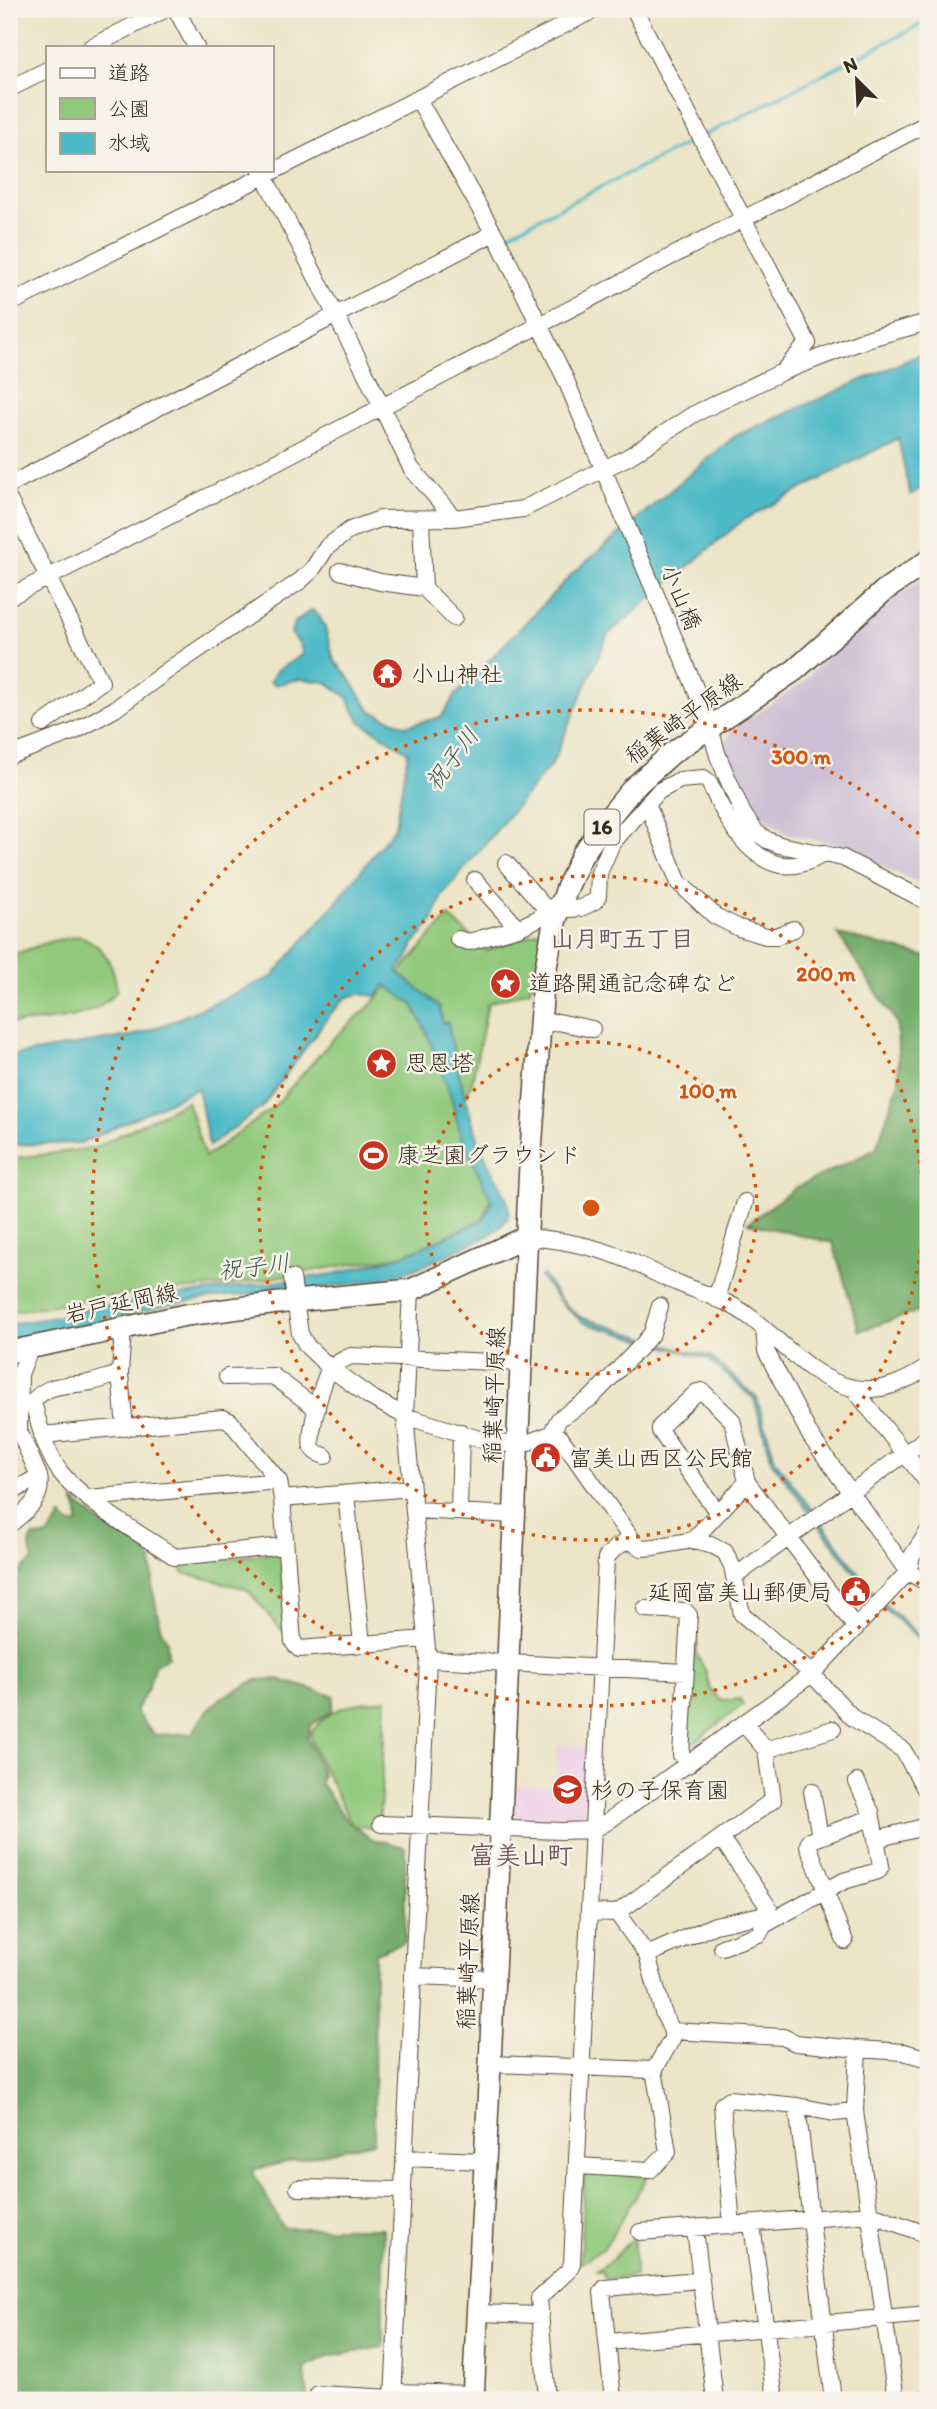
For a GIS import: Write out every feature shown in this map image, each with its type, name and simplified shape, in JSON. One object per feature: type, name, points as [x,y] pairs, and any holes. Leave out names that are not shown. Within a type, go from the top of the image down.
[{"type":"main road","name":"稲葉崎平原線","points":[[473,2397],[491,2064],[526,1237],[543,984],[557,907],[582,855],[633,788],[708,721],[795,670],[885,590],[928,561]]},
{"type":"main road","name":"岩戸延岡線","points":[[19,1351],[186,1315],[411,1290],[526,1237]]},
{"type":"street","points":[[94,46],[166,9]]},
{"type":"street","points":[[176,9],[194,46]]},
{"type":"street","points":[[273,167],[418,99],[596,9]]},
{"type":"street","points":[[634,9],[808,343],[782,372]]},
{"type":"street","points":[[9,89],[46,70]]},
{"type":"street","name":"小山橋","points":[[418,99],[494,233],[540,324],[708,721],[735,818]]},
{"type":"street","points":[[9,597],[382,407],[928,123]]},
{"type":"street","points":[[9,304],[262,172],[411,468],[454,518]]},
{"type":"street","points":[[9,485],[494,233]]},
{"type":"street","points":[[9,755],[75,731],[116,709],[171,668],[300,581],[312,570],[327,547],[350,530],[380,519],[454,518],[523,509],[604,470],[694,414],[782,372],[870,338],[928,322]]},
{"type":"street","points":[[9,500],[101,682],[43,724]]},
{"type":"street","points":[[421,520],[424,588]]},
{"type":"street","points":[[340,571],[380,582],[424,588],[454,618]]},
{"type":"street","points":[[458,939],[469,942],[519,928],[557,907],[581,908],[595,901],[598,896],[599,873],[612,843],[659,791],[680,780],[704,778],[735,818],[767,840],[843,858],[928,902]]},
{"type":"street","points":[[647,804],[679,883],[715,916],[739,929],[766,936],[776,936],[794,929]]},
{"type":"street","points":[[506,863],[557,907]]},
{"type":"street","points":[[475,880],[519,928]]},
{"type":"street","points":[[540,1025],[558,1022],[592,1029]]},
{"type":"street","points":[[716,1299],[746,1202]]},
{"type":"street","points":[[526,1237],[557,1239],[590,1247],[638,1264],[716,1299],[748,1315],[832,1382],[855,1389],[881,1389],[893,1386],[928,1367]]},
{"type":"street","points":[[292,1278],[300,1335],[307,1346],[330,1368],[370,1397],[405,1416],[489,1442],[529,1442],[551,1434],[559,1419],[591,1398],[646,1341],[660,1306]]},
{"type":"street","points":[[393,2397],[428,1659],[405,1416],[411,1290]]},
{"type":"street","points":[[123,1328],[120,1374],[125,1428]]},
{"type":"street","points":[[764,1329],[766,1352],[811,1437],[908,1572],[928,1583]]},
{"type":"street","points":[[9,1525],[36,1499],[40,1484],[39,1476],[14,1432],[20,1374],[19,1351]]},
{"type":"street","points":[[325,1456],[312,1448],[311,1435],[322,1384],[330,1368],[351,1356],[520,1363]]},
{"type":"street","points":[[120,1374],[90,1382],[63,1384],[38,1395],[33,1402],[42,1435],[61,1472],[89,1498],[175,1557],[285,1546]]},
{"type":"street","points":[[227,1377],[273,1376],[317,1409]]},
{"type":"street","points":[[855,1389],[928,1483]]},
{"type":"street","points":[[718,1513],[660,1431],[660,1427],[697,1392],[702,1391],[732,1420],[747,1482],[856,1628]]},
{"type":"street","points":[[42,1435],[223,1418],[230,1421],[279,1481],[293,1642],[299,1649],[426,1639]]},
{"type":"street","points":[[459,1512],[461,1432]]},
{"type":"street","points":[[551,1434],[564,1441],[631,1539],[642,1548],[693,1540],[710,1544],[725,1552],[742,1614],[812,1674],[853,1718],[902,1750],[928,1794]]},
{"type":"street","points":[[734,1577],[928,1437]]},
{"type":"street","points":[[9,1494],[39,1476]]},
{"type":"street","points":[[89,1498],[279,1481]]},
{"type":"street","points":[[693,1540],[747,1482]]},
{"type":"street","points":[[282,1499],[412,1488]]},
{"type":"street","points":[[346,1494],[362,1644]]},
{"type":"street","points":[[414,1510],[516,1515]]},
{"type":"street","points":[[381,1824],[593,1830],[745,1725],[812,1674],[908,1572],[912,1556],[928,1532]]},
{"type":"street","points":[[547,2400],[539,2298],[569,2270],[572,2263],[606,1558],[615,1548],[631,1539]]},
{"type":"street","points":[[645,1609],[685,1611],[689,1615],[681,1755],[688,1765]]},
{"type":"street","points":[[428,1659],[685,1672]]},
{"type":"street","points":[[589,1912],[617,1913],[772,1800],[766,1750],[745,1725]]},
{"type":"street","points":[[766,1750],[833,1730]]},
{"type":"street","points":[[722,1948],[759,1934],[764,1925],[844,1881],[878,1871],[881,1866],[877,1839],[858,1782]]},
{"type":"street","points":[[812,1791],[820,1837]]},
{"type":"street","points":[[845,1941],[808,1845],[809,1841],[871,1818]]},
{"type":"street","points":[[877,1839],[928,1826]]},
{"type":"street","points":[[647,1955],[715,1925],[761,1915],[769,1908],[721,1838]]},
{"type":"street","points":[[577,2166],[650,2170],[668,2152],[654,2070],[672,2039],[672,2031],[663,2012],[647,1955],[617,1913]]},
{"type":"street","points":[[413,1976],[494,1979]]},
{"type":"street","points":[[672,2031],[783,2037],[796,2043],[904,2052],[921,2057]]},
{"type":"street","points":[[858,2049],[855,2111],[896,2400]]},
{"type":"street","points":[[491,2064],[654,2070]]},
{"type":"street","points":[[732,2226],[722,2105],[730,2099],[834,2113],[855,2111]]},
{"type":"street","points":[[797,2106],[833,2400]]},
{"type":"street","points":[[404,2158],[485,2161]]},
{"type":"street","points":[[298,2188],[403,2190]]},
{"type":"street","points":[[640,2232],[871,2214],[928,2235]]},
{"type":"street","points":[[752,2224],[775,2400]]},
{"type":"street","points":[[695,2229],[715,2400]]},
{"type":"street","points":[[613,2400],[602,2291],[605,2288],[699,2280]]},
{"type":"street","points":[[478,2313],[541,2315]]},
{"type":"street","points":[[608,2342],[928,2314]]},
{"type":"street","points":[[318,2394],[473,2397]]},
{"type":"street","points":[[917,2400],[928,2398]]},
{"type":"shaded area","points":[[928,574],[928,887],[829,843],[785,833],[760,814],[723,748],[731,731],[802,683],[859,624]]},
{"type":"shaded area","points":[[558,1745],[591,1746],[589,1813],[580,1822],[512,1820],[512,1785],[555,1787]]},
{"type":"green space","points":[[449,916],[486,951],[545,929],[530,990],[488,1003],[472,1082],[463,1104],[482,1158],[490,1201],[483,1219],[405,1255],[224,1286],[103,1297],[9,1312],[9,1159],[94,1148],[187,1101],[205,1157],[273,1108],[333,1039],[372,1004]]},
{"type":"green space","points":[[838,934],[928,957],[928,1308],[859,1331],[833,1243],[748,1223],[795,1188],[876,1149],[899,1081],[897,1023]]},
{"type":"green space","points":[[80,936],[96,945],[107,957],[117,990],[107,1000],[82,1014],[9,1024],[9,956],[52,941]]},
{"type":"green space","points":[[73,1500],[106,1527],[143,1547],[152,1560],[153,1590],[160,1627],[167,1641],[168,1657],[154,1666],[148,1689],[135,1711],[154,1735],[192,1733],[208,1710],[221,1698],[256,1680],[278,1679],[334,1696],[332,1711],[311,1725],[307,1737],[323,1775],[320,1782],[347,1821],[372,1839],[405,1847],[405,1942],[375,1953],[374,2142],[252,2170],[283,2228],[383,2228],[383,2347],[328,2357],[305,2368],[308,2400],[9,2400],[9,1581],[33,1560],[29,1543],[33,1537],[48,1536],[62,1516],[69,1524],[78,1524],[78,1512]]},
{"type":"green space","points":[[281,1552],[287,1629],[282,1631],[247,1589],[183,1573],[181,1563]]},
{"type":"green space","points":[[693,1633],[698,1637],[696,1653],[706,1672],[710,1689],[721,1701],[740,1699],[743,1705],[693,1743],[686,1741]]},
{"type":"green space","points":[[386,1700],[379,1829],[352,1825],[317,1755],[310,1735],[333,1712],[363,1702]]},
{"type":"green space","points":[[584,2174],[648,2176],[604,2248],[580,2263]]},
{"type":"green space","points":[[634,2236],[635,2276],[606,2280],[602,2272],[596,2271],[614,2258]]},
{"type":"water","name":"祝子川","points":[[928,351],[928,484],[910,495],[898,438],[743,520],[608,634],[552,764],[443,894],[431,924],[415,942],[407,959],[397,971],[440,1007],[443,1023],[448,1022],[471,1119],[508,1205],[508,1216],[502,1226],[487,1236],[412,1270],[366,1282],[181,1303],[9,1339],[9,1324],[62,1316],[96,1307],[333,1274],[405,1255],[483,1220],[492,1202],[461,1136],[450,1094],[426,1031],[413,1005],[385,985],[377,996],[359,994],[347,997],[331,1013],[262,1107],[209,1146],[198,1088],[82,1143],[9,1145],[9,1056],[136,1035],[272,977],[338,900],[395,827],[408,752],[360,721],[346,696],[326,682],[300,679],[274,685],[270,681],[276,671],[303,654],[291,633],[295,622],[312,610],[318,615],[324,625],[334,660],[370,710],[405,726],[441,717],[455,696],[573,573],[735,436]]},
{"type":"water","points":[[543,1275],[560,1300],[580,1317],[710,1356],[757,1398],[775,1460],[877,1597],[916,1633],[926,1649],[928,1657],[920,1640],[875,1600],[772,1462],[754,1399],[708,1359],[584,1323],[564,1306],[540,1277]]},
{"type":"waterway","points":[[705,135],[928,21]]},
{"type":"waterway","points":[[506,235],[698,138]]},
{"type":"place","name":"小山神社","points":[[388,674]]},
{"type":"place","name":"道路開通記念碑など","points":[[506,983]]},
{"type":"place","name":"思恩塔","points":[[382,1063]]},
{"type":"place","name":"康芝園グラウンド","points":[[374,1155]]},
{"type":"place","name":"富美山西区公民館","points":[[546,1458]]},
{"type":"place","name":"延岡富美山郵便局","points":[[855,1592]]},
{"type":"place","name":"杉の子保育園","points":[[568,1790]]},
{"type":"district","name":"山月町五丁目","points":[[622,939]]},
{"type":"district","name":"富美山町","points":[[521,1855]]}]
